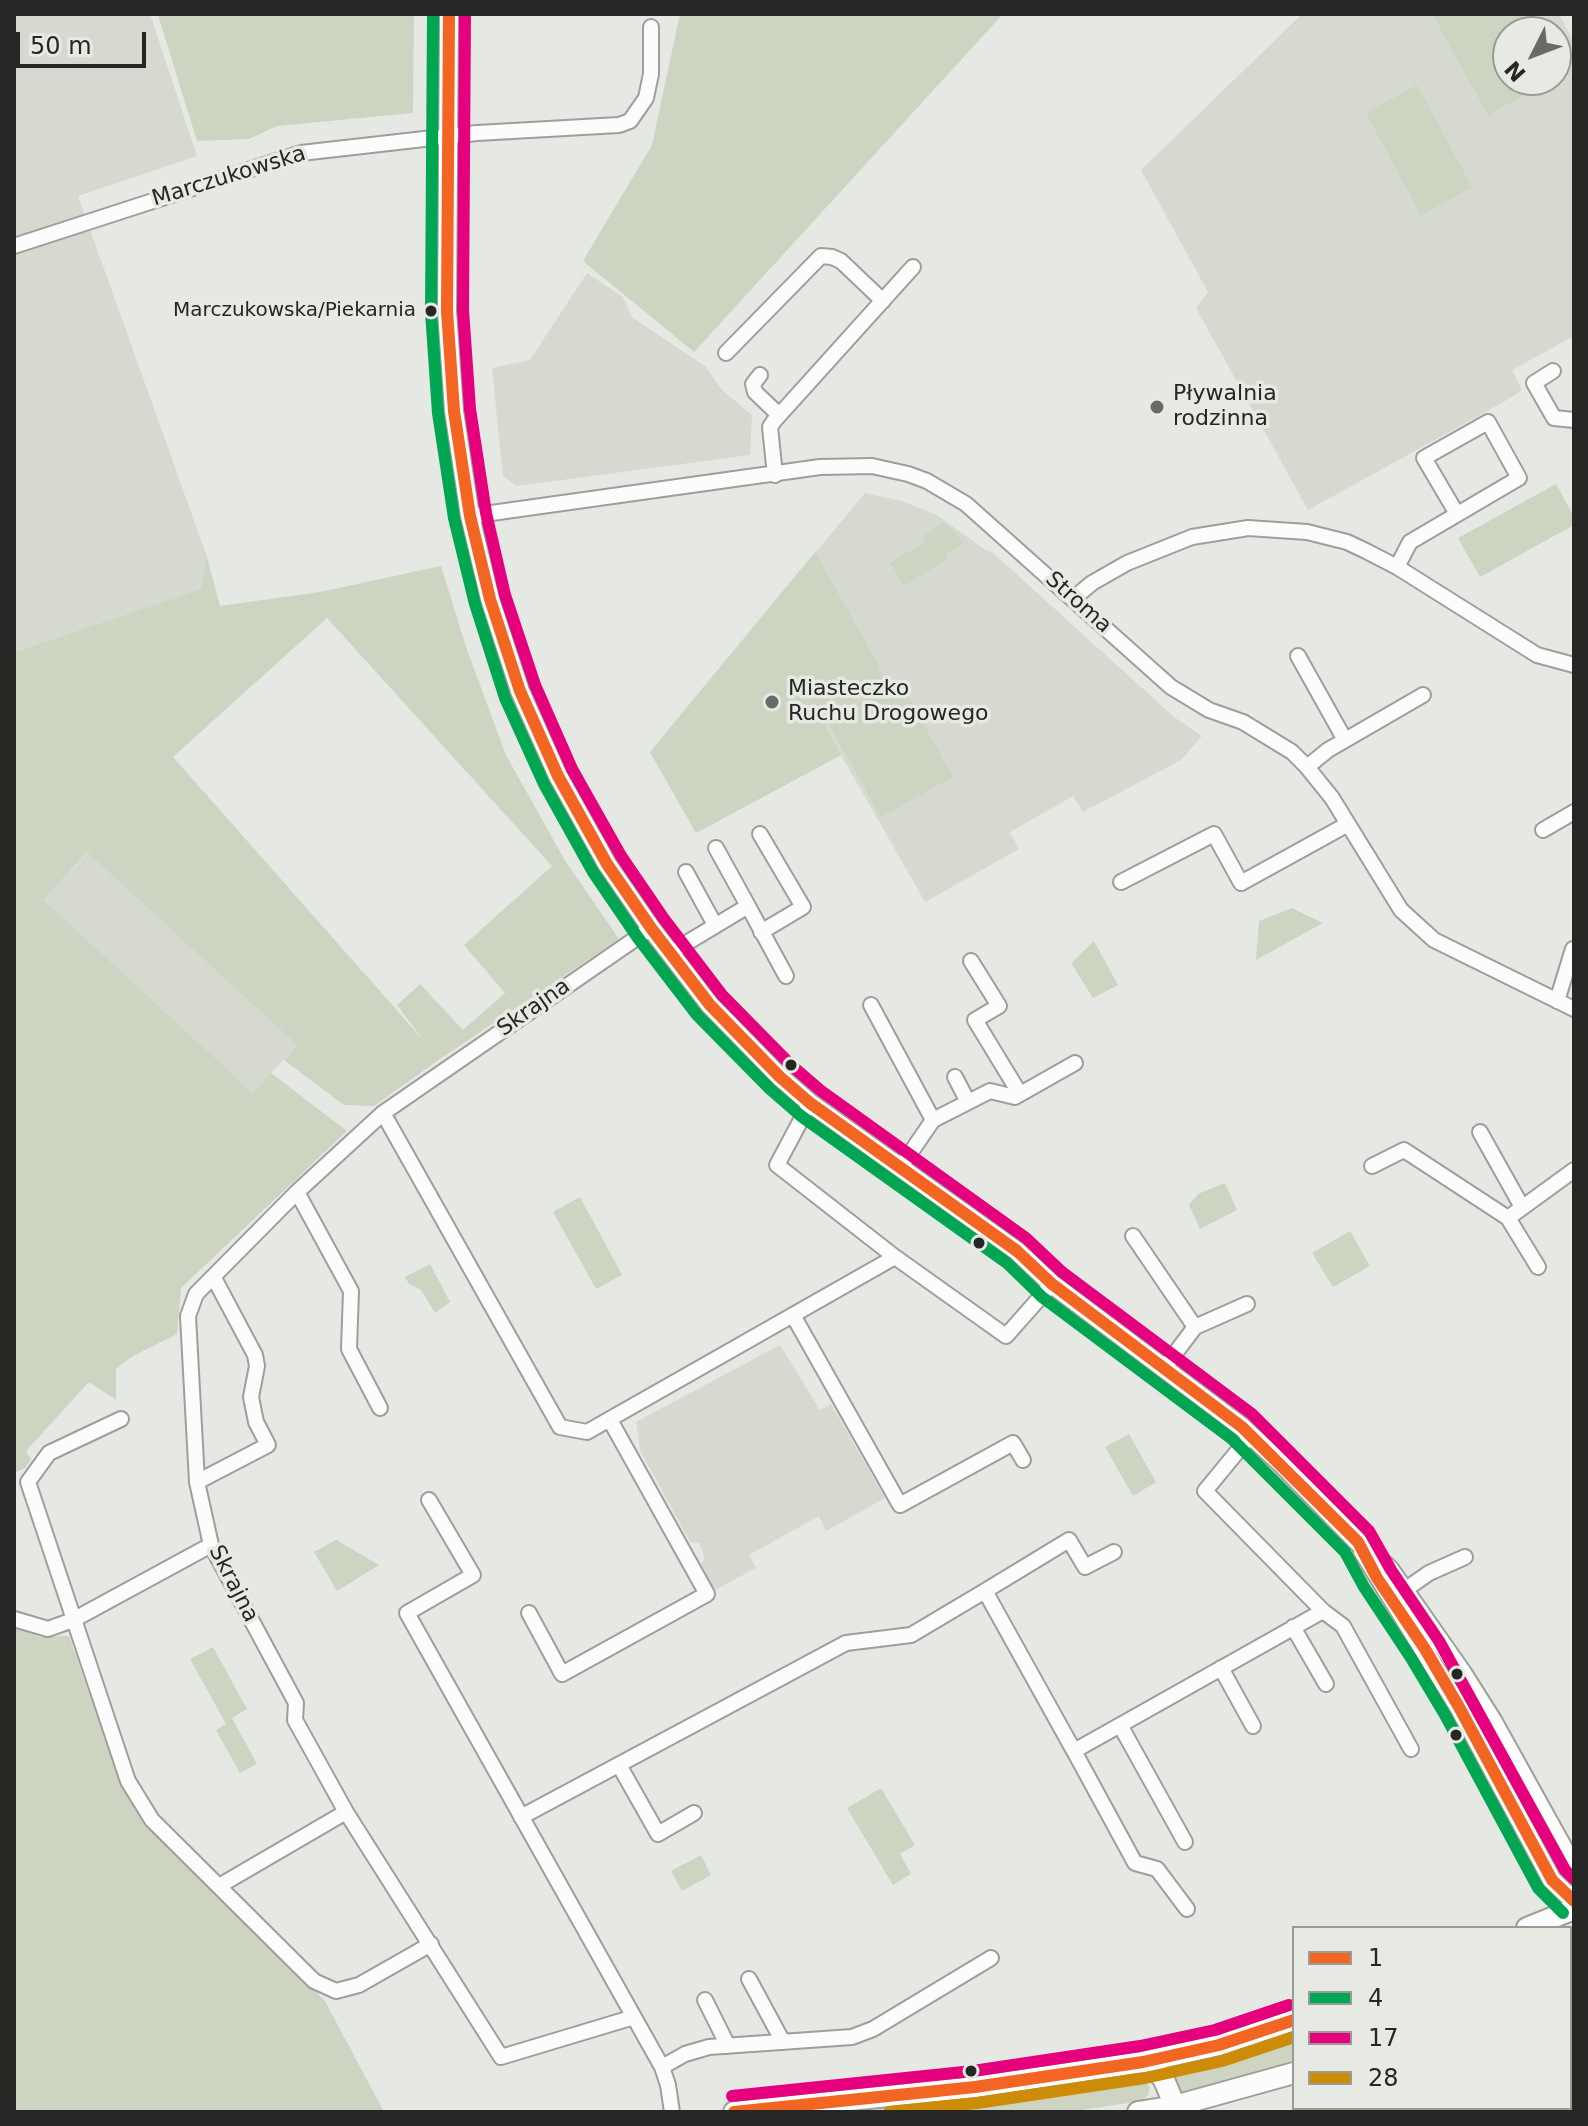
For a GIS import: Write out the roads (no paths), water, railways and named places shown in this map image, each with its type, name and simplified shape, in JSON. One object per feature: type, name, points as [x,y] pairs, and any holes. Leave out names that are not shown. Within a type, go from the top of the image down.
[{"type":"main road","points":[[1532,1926],[1574,1909]]},
{"type":"main road","points":[[734,2112],[975,2087],[1143,2062],[1219,2045],[1292,2021]]},
{"type":"main road","points":[[1143,2062],[1155,2069],[1164,2080],[1175,2106]]},
{"type":"main road","points":[[1138,2112],[1175,2106],[1292,2074]]},
{"type":"street","points":[[449,14],[447,311],[459,452],[470,516],[501,637],[541,741],[599,850],[651,928],[742,1040],[810,1103],[1017,1251],[1052,1284],[1251,1435],[1389,1569],[1399,1594],[1552,1880],[1574,1901]]},
{"type":"street","name":"Marczukowska","points":[[14,246],[301,153],[450,136],[619,125],[630,121],[646,98],[651,74],[651,27]]},
{"type":"street","points":[[726,353],[821,256],[841,261],[883,301]]},
{"type":"street","points":[[775,475],[770,427],[913,267]]},
{"type":"street","points":[[1553,371],[1534,383],[1554,418],[1574,420]]},
{"type":"street","points":[[760,375],[753,384],[755,392],[779,415]]},
{"type":"street","points":[[1397,567],[1410,542],[1519,478],[1488,422],[1424,458],[1457,514]]},
{"type":"street","name":"Stroma","points":[[470,516],[820,467],[872,466],[927,481],[966,504],[1171,687],[1209,710],[1243,722],[1266,735],[1307,767],[1348,824],[1401,910],[1425,933],[1574,1009]]},
{"type":"street","points":[[1074,598],[1092,583],[1153,551],[1192,537],[1248,528],[1288,529],[1347,542],[1397,567],[1537,655],[1574,665]]},
{"type":"street","points":[[1298,656],[1345,740]]},
{"type":"street","points":[[1307,767],[1345,740],[1423,695]]},
{"type":"street","points":[[1543,830],[1574,812]]},
{"type":"street","points":[[1121,882],[1214,834],[1241,883],[1348,824]]},
{"type":"street","points":[[760,834],[803,907],[761,932]]},
{"type":"street","points":[[716,848],[786,976]]},
{"type":"street","points":[[686,872],[715,925]]},
{"type":"street","points":[[670,953],[748,906]]},
{"type":"street","name":"Skrajna","points":[[634,2017],[501,2057],[346,1812],[295,1720],[296,1703],[211,1545],[197,1482],[188,1316],[196,1294],[297,1192],[383,1113],[651,928]]},
{"type":"street","points":[[1557,1001],[1573,949]]},
{"type":"street","points":[[971,961],[999,1006],[975,1020],[1020,1094]]},
{"type":"street","points":[[871,1005],[933,1120]]},
{"type":"street","points":[[900,1168],[933,1120],[990,1091],[1015,1097],[1075,1063]]},
{"type":"street","points":[[955,1077],[968,1102]]},
{"type":"street","points":[[810,1103],[777,1165],[895,1257],[1006,1336],[1052,1284]]},
{"type":"street","points":[[383,1113],[560,1427],[587,1432],[895,1257]]},
{"type":"street","points":[[1480,1132],[1522,1207]]},
{"type":"street","points":[[1372,1166],[1404,1150],[1508,1218],[1538,1267]]},
{"type":"street","points":[[1508,1218],[1574,1170]]},
{"type":"street","points":[[297,1192],[351,1291],[349,1349],[380,1408]]},
{"type":"street","points":[[1133,1236],[1195,1327]]},
{"type":"street","points":[[197,1482],[268,1445],[256,1422],[251,1397],[257,1366],[255,1355],[214,1278]]},
{"type":"street","points":[[1164,1368],[1195,1327],[1247,1304]]},
{"type":"street","points":[[794,1317],[900,1505],[1013,1443],[1023,1460]]},
{"type":"street","points":[[121,1419],[49,1453],[21,1484],[73,1620],[128,1781],[152,1820],[314,1981],[336,1991],[359,1985],[431,1944]]},
{"type":"street","points":[[529,1613],[562,1674],[707,1594],[610,1420]]},
{"type":"street","points":[[1251,1435],[1205,1491],[1323,1611],[1343,1626],[1411,1749]]},
{"type":"street","points":[[429,1500],[473,1575],[407,1613],[662,2067],[672,2112]]},
{"type":"street","points":[[521,1817],[846,1643],[911,1635],[1069,1540],[1085,1567],[1114,1552]]},
{"type":"street","points":[[14,1619],[48,1629],[73,1620],[211,1545]]},
{"type":"street","points":[[1399,1594],[1429,1573],[1465,1557]]},
{"type":"street","points":[[985,1591],[1135,1863],[1157,1869],[1187,1909]]},
{"type":"street","points":[[1399,1594],[1493,1722],[1574,1868]]},
{"type":"street","points":[[1074,1751],[1323,1611]]},
{"type":"street","points":[[1293,1627],[1326,1684]]},
{"type":"street","points":[[1221,1668],[1253,1726]]},
{"type":"street","points":[[1120,1725],[1185,1842]]},
{"type":"street","points":[[619,1765],[658,1834],[694,1813]]},
{"type":"street","points":[[219,1886],[346,1812]]},
{"type":"street","points":[[662,2067],[685,2054],[709,2047],[852,2037],[873,2029],[991,1958]]},
{"type":"street","points":[[749,1979],[783,2042]]},
{"type":"street","points":[[705,2000],[728,2046]]},
{"type":"place","name":"Marczukowska/Piekarnia","points":[[431,311]]},
{"type":"place","name":"Pływalnia rodzinna","points":[[1157,407]]},
{"type":"place","name":"Miasteczko Ruchu Drogowego","points":[[772,702]]}]
